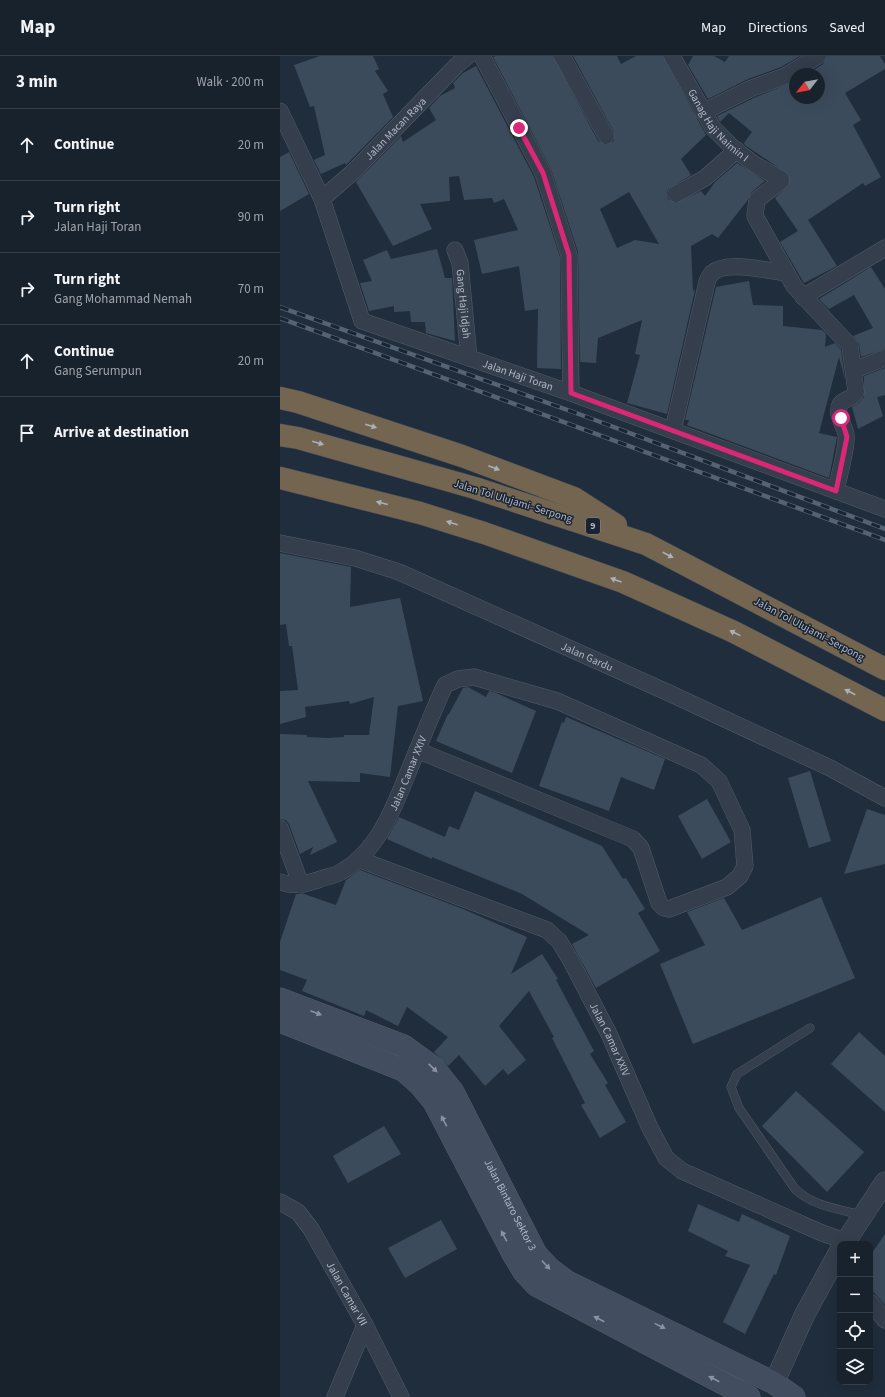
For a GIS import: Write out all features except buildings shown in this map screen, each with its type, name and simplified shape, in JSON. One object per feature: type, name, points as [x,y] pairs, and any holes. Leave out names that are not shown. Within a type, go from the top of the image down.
[{"type":"highway","points":[[280,398],[298,402],[462,456],[574,498],[646,544]]},
{"type":"highway","name":"Jalan Tol Ulujami–Serpong","points":[[280,435],[298,438],[475,488],[646,544],[885,669]]},
{"type":"highway","points":[[280,478],[420,512],[623,582],[734,632],[885,710]]},
{"type":"main road","name":"Jalan Bintaro Sektor 3","points":[[280,999],[404,1046],[433,1067],[453,1092],[536,1254],[550,1269],[566,1281],[771,1390],[794,1397]]},
{"type":"main road","name":"Jalan Bintaro Sektor 3","points":[[280,1021],[403,1070],[420,1085],[434,1102],[512,1252],[524,1272],[536,1285],[749,1397]]},
{"type":"street","name":"Jalan Macan Raya","points":[[322,199],[354,172],[457,65],[468,56]]},
{"type":"street","points":[[482,56],[543,173],[569,255],[571,393]]},
{"type":"street","points":[[562,56],[606,136]]},
{"type":"street","name":"Ganag Haji Naimin I","points":[[672,56],[713,128],[754,164],[781,179],[781,181],[757,200],[755,216],[787,273]]},
{"type":"street","points":[[703,112],[752,88],[785,76],[818,56]]},
{"type":"street","name":"Jalan Haji Toran","points":[[280,111],[286,141],[322,199],[362,321],[571,393],[885,509]]},
{"type":"street","points":[[676,194],[705,178],[737,150]]},
{"type":"street","points":[[803,297],[885,248]]},
{"type":"street","name":"Gang Haji Idjah","points":[[455,250],[460,263],[469,358]]},
{"type":"street","points":[[673,430],[707,282],[711,274],[720,268],[730,266],[787,273],[803,297],[847,341],[850,346],[856,392],[854,396],[842,402],[839,406],[839,413],[847,437],[836,491]]},
{"type":"street","points":[[854,370],[885,358]]},
{"type":"street","name":"Jalan Gardu","points":[[280,543],[355,558],[399,572],[669,692],[830,768],[885,798]]},
{"type":"street","name":"Jalan Camar XXIV","points":[[280,882],[292,886],[301,885],[338,873],[358,859],[375,839],[392,814],[417,750],[445,685],[458,679],[474,677],[557,701],[701,765],[718,781],[742,830],[745,866],[740,876],[727,887],[669,909],[664,908],[659,903],[641,848],[633,839],[417,750]]},
{"type":"street","points":[[280,828],[301,885]]},
{"type":"street","name":"Jalan Camar XXIV","points":[[358,859],[547,930],[559,941],[570,959],[608,1034],[650,1128],[666,1158],[682,1171],[822,1233],[837,1247]]},
{"type":"street","points":[[847,1241],[862,1215],[885,1182]]},
{"type":"street","name":"Jalan Camar VII","points":[[280,1202],[298,1212],[305,1220],[365,1325],[401,1397]]},
{"type":"street","points":[[771,1390],[805,1314],[837,1258]]},
{"type":"street","points":[[873,1306],[885,1320]]},
{"type":"street","points":[[338,1396],[365,1325]]},
{"type":"lane","points":[[810,1028],[737,1074],[731,1087],[739,1108],[795,1189],[804,1197],[817,1203],[862,1215]]},
{"type":"railway","points":[[280,307],[587,417],[885,529]]},
{"type":"railway","points":[[280,318],[885,540]]},
{"type":"route","points":[[519,128],[543,173],[569,255],[571,393],[836,491],[847,437],[841,418]]}]
